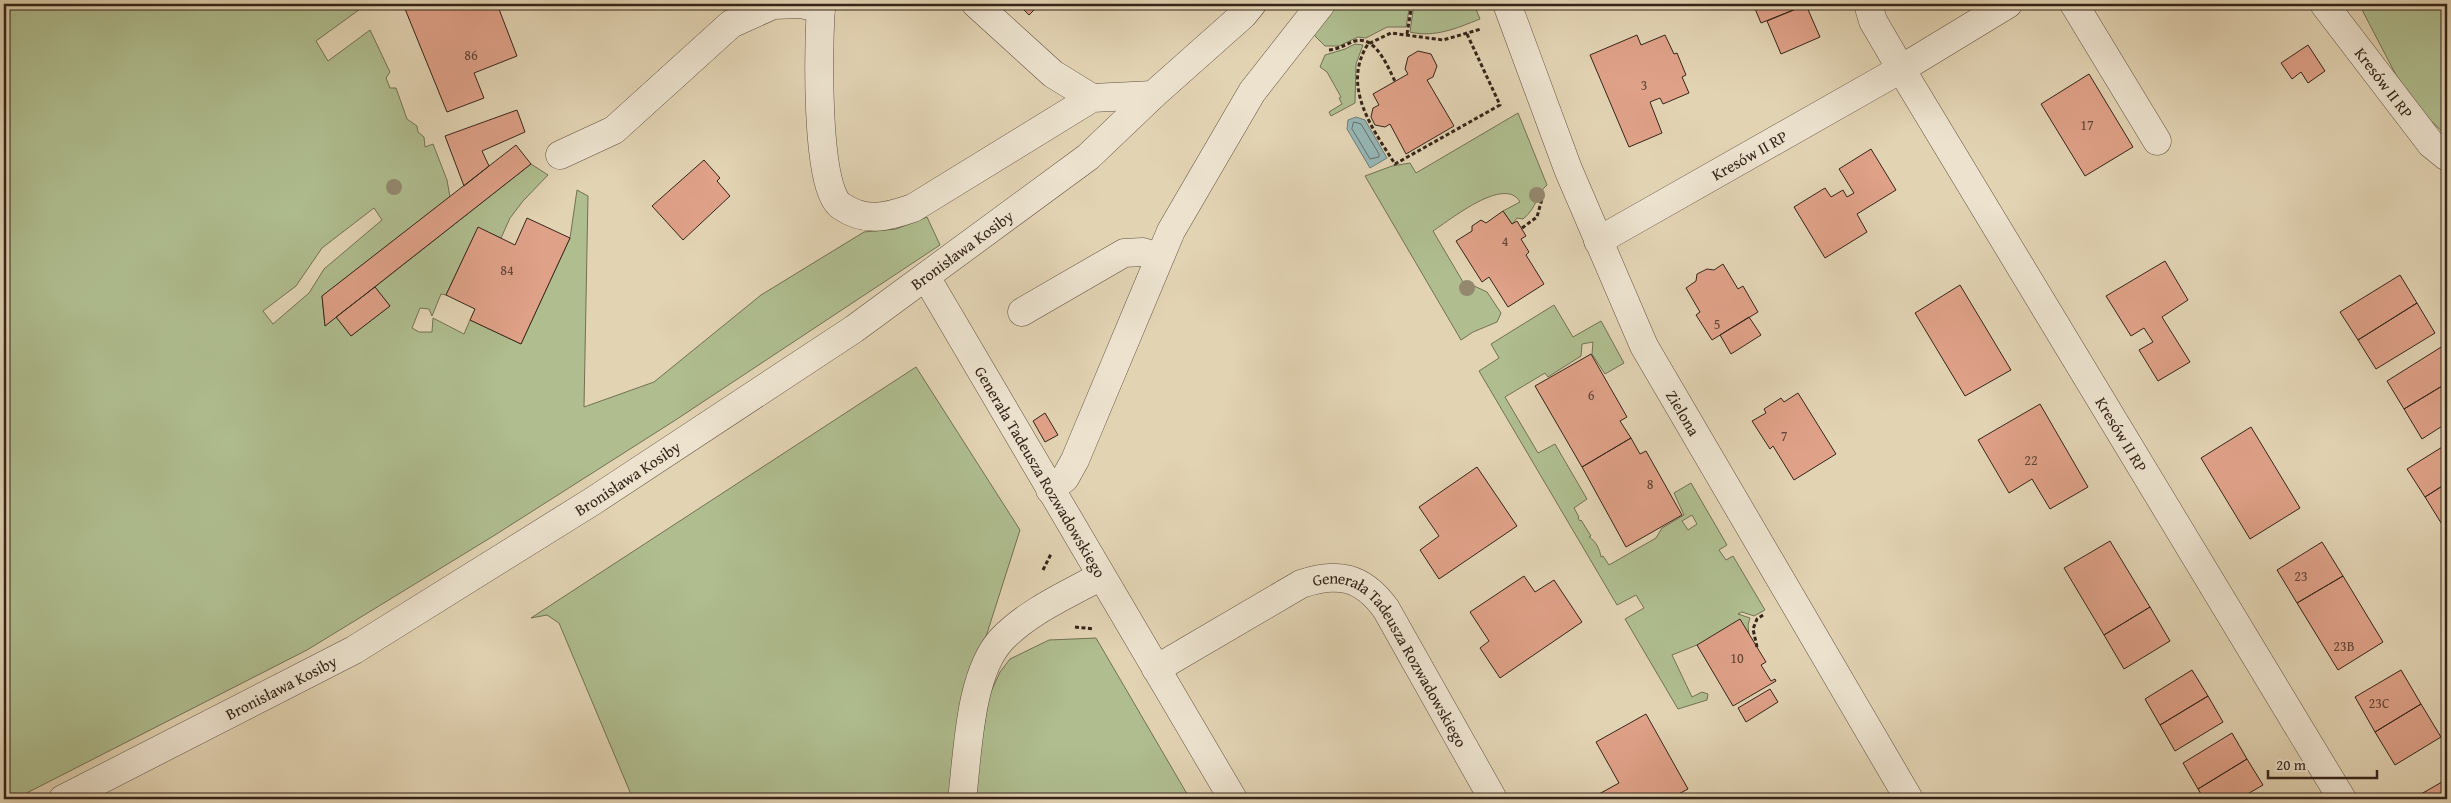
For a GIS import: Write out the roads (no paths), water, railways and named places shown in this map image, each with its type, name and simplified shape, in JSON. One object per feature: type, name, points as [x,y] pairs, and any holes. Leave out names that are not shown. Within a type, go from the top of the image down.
[{"type":"street","points":[[560,155],[614,130],[731,24],[774,5],[801,4],[821,7],[820,115],[827,184],[839,206],[865,216],[883,218],[914,208],[1092,98],[1153,95]]},
{"type":"street","points":[[976,4],[1053,74],[1092,98]]},
{"type":"street","name":"Bronisława Kosiby","points":[[63,799],[371,640],[593,501],[854,328],[1088,157],[1153,95],[1243,15],[1252,4]]},
{"type":"street","points":[[1050,490],[1065,478],[1075,460],[1172,231],[1252,92],[1321,4]]},
{"type":"street","name":"Zielona","points":[[1507,4],[1568,169],[1644,346],[1909,799]]},
{"type":"street","name":"Kresów II RP","points":[[1868,4],[1873,21],[1901,70],[2342,799]]},
{"type":"street","name":"Kresów II RP","points":[[1598,241],[1901,70],[2008,4]]},
{"type":"street","points":[[2074,4],[2157,141]]},
{"type":"street","name":"Kresów II RP","points":[[2324,4],[2431,144],[2447,157]]},
{"type":"street","points":[[1022,312],[1124,254],[1144,252],[1160,256]]},
{"type":"street","name":"Generała Tadeusza Rozwadowskiego","points":[[926,277],[1233,799]]},
{"type":"street","points":[[962,799],[975,701],[990,656],[1000,641],[1032,614],[1101,576]]},
{"type":"street","name":"Generała Tadeusza Rozwadowskiego","points":[[1156,669],[1300,584],[1326,578],[1349,579],[1370,590],[1386,609],[1493,799]]},
{"type":"water","points":[[1356,117],[1365,120],[1387,158],[1370,168],[1347,129],[1348,120]]}]
